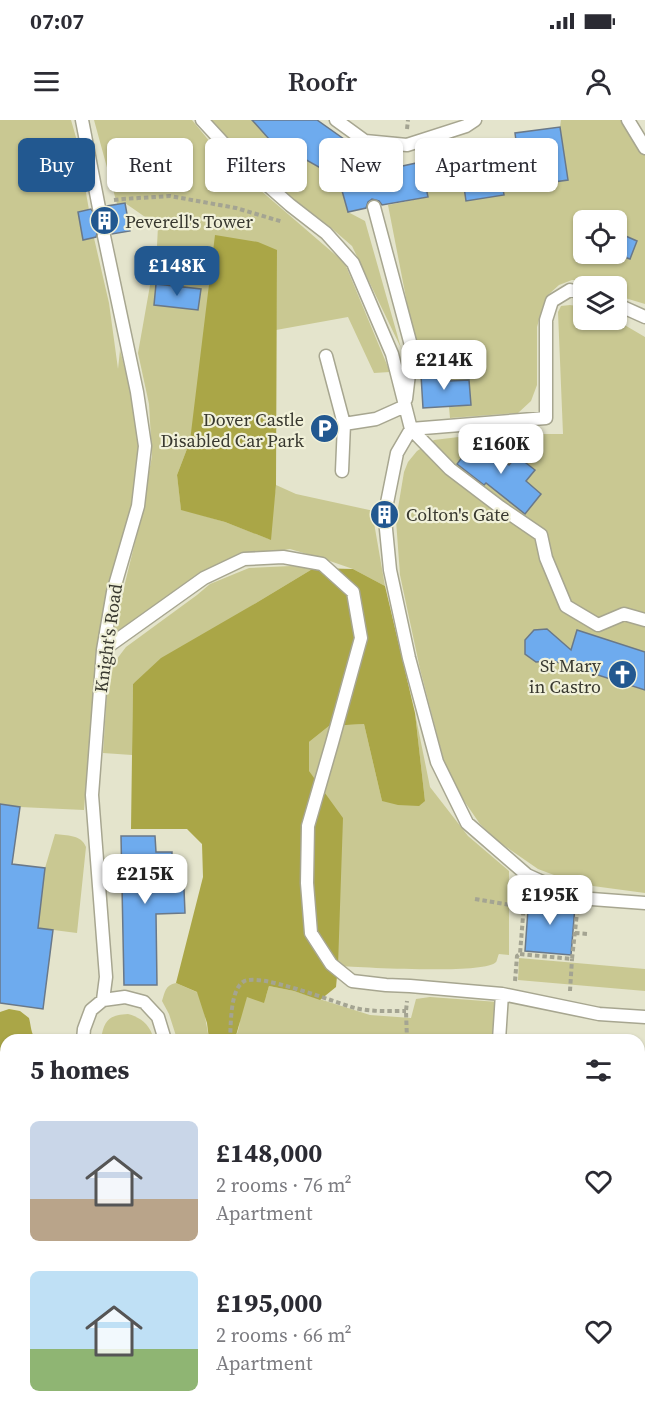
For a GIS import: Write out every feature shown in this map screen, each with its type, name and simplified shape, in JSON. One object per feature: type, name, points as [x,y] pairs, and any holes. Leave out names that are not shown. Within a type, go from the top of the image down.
[{"type":"lane","points":[[82,120],[99,206]]},
{"type":"lane","points":[[202,120],[239,160],[326,233],[353,263],[392,354],[411,429],[450,469],[542,535],[546,558],[566,606],[598,625],[624,614],[645,620]]},
{"type":"lane","points":[[336,120],[361,138]]},
{"type":"lane","points":[[403,145],[466,126],[475,120]]},
{"type":"lane","points":[[628,120],[645,148]]},
{"type":"lane","points":[[374,207],[412,349],[405,406]]},
{"type":"lane","name":"Knight's Road","points":[[103,1000],[106,977],[92,795],[103,650],[112,592],[138,506],[145,446],[137,392],[104,236]]},
{"type":"lane","points":[[411,429],[546,418],[546,320],[552,301],[570,290],[573,291]]},
{"type":"lane","points":[[627,309],[645,317]]},
{"type":"lane","points":[[326,356],[344,424],[342,471]]},
{"type":"lane","points":[[344,424],[376,419],[405,406]]},
{"type":"lane","points":[[411,429],[397,453],[385,519],[390,570],[409,658],[437,762],[467,823],[527,875],[578,898],[645,903]]},
{"type":"lane","points":[[103,650],[204,578],[244,559],[283,558],[322,564],[353,592],[361,638],[308,826],[307,883],[311,933],[331,964],[352,981],[502,994],[599,1014],[645,1017]]},
{"type":"lane","points":[[499,1034],[502,994]]},
{"type":"lane","points":[[84,1034],[91,1010],[103,1000],[125,997],[144,1002],[158,1017],[163,1034]]},
{"type":"path","points":[[99,206],[123,199],[170,196],[236,208],[291,225]]},
{"type":"path","points":[[515,980],[517,956],[520,954],[527,875]]},
{"type":"path","points":[[570,985],[578,898]]},
{"type":"path","points":[[475,899],[523,907]]},
{"type":"path","points":[[575,933],[588,934]]},
{"type":"path","points":[[520,954],[572,959]]},
{"type":"path","points":[[231,1034],[234,997],[243,981],[249,979],[279,984],[357,1009],[406,1011]]},
{"type":"path","points":[[407,1034],[406,1011],[410,986]]},
{"type":"shaded area","points":[[0,120],[71,120],[76,138],[18,138],[18,192],[86,192],[89,210],[78,212],[83,239],[94,238],[109,303],[118,369],[120,350],[137,415],[140,443],[134,505],[107,594],[97,648],[84,810],[0,804]]},
{"type":"shaded area","points":[[94,120],[192,120],[207,138],[205,192],[262,192],[346,266],[390,372],[374,373],[348,317],[276,330],[277,250],[190,441],[177,475],[181,509],[225,522],[269,539],[276,485],[296,494],[374,511],[373,517],[385,586],[353,569],[290,549],[267,553],[244,553],[111,640],[139,526],[152,456],[149,404],[138,353],[157,246],[158,226],[125,203],[117,204],[114,192],[193,192],[193,138],[107,138],[107,167]]},
{"type":"shaded area","points":[[211,120],[252,120],[279,138],[226,138]]},
{"type":"shaded area","points":[[561,120],[622,120],[645,155],[645,304],[627,299],[627,276],[573,276],[573,280],[559,285],[548,295],[542,309],[537,327],[537,385],[531,401],[518,413],[450,418],[449,407],[471,405],[469,380],[450,381],[448,373],[421,375],[388,205],[428,197],[427,192],[465,192],[466,200],[503,195],[503,192],[558,192],[558,181],[567,180]]},
{"type":"shaded area","points":[[307,157],[319,165],[319,192],[342,192],[348,212],[365,221],[401,348],[352,246],[284,192],[307,192]]},
{"type":"shaded area","points":[[215,235],[258,242],[277,250],[276,485],[271,540],[225,522],[181,510],[177,475],[190,441]]},
{"type":"shaded area","points":[[573,305],[573,330],[627,330],[627,326],[645,337],[645,893],[578,884],[538,869],[499,842],[480,824],[460,795],[444,761],[420,669],[400,575],[396,520],[404,472],[408,462],[417,451],[434,440],[483,434],[563,434],[558,312],[561,306]]},
{"type":"shaded area","points":[[291,566],[314,568],[256,603],[133,684],[132,755],[103,753],[108,676],[110,668],[126,647],[210,584],[249,568]]},
{"type":"shaded area","points":[[314,568],[353,569],[385,586],[415,713],[425,801],[419,806],[398,805],[382,801],[364,724],[329,726],[309,742],[309,771],[343,818],[336,987],[320,1000],[269,986],[264,1003],[247,997],[236,1034],[208,1034],[197,992],[176,983],[203,877],[202,844],[187,829],[131,829],[133,684],[161,658]]},
{"type":"shaded area","points":[[415,713],[430,787],[468,836],[509,871],[509,955],[499,954],[496,962],[487,966],[470,968],[338,966],[338,952],[309,771],[309,742],[329,726],[364,724],[382,801],[425,801]]},
{"type":"shaded area","points":[[55,834],[77,838],[86,847],[77,933],[38,928],[45,868]]},
{"type":"shaded area","points":[[519,958],[645,969],[645,991],[518,980]]},
{"type":"shaded area","points":[[176,983],[201,994],[208,1034],[175,1034],[162,1001],[165,992]]},
{"type":"shaded area","points":[[269,986],[294,991],[370,1015],[411,1018],[416,999],[430,997],[498,1002],[495,1034],[237,1034],[242,1007],[251,987],[266,996]]},
{"type":"shaded area","points":[[9,1009],[20,1011],[29,1018],[33,1034],[0,1034],[0,1012]]},
{"type":"shaded area","points":[[128,1014],[137,1017],[144,1022],[152,1034],[102,1034],[108,1020]]},
{"type":"building","points":[[252,120],[317,120],[342,138],[319,138],[319,167],[307,160],[307,138],[268,138]]},
{"type":"building","points":[[560,127],[568,180],[558,181],[558,138],[516,138],[515,133]]},
{"type":"building","points":[[415,163],[415,192],[427,192],[428,197],[382,205],[379,201],[372,199],[366,208],[348,212],[342,192],[403,192],[403,166]]},
{"type":"building","points":[[465,192],[504,192],[504,195],[466,201]]},
{"type":"building","name":"Peverell's Tower","points":[[125,203],[130,231],[112,234],[110,230],[103,228],[98,230],[96,237],[83,240],[78,212],[91,209],[96,216],[101,216],[107,211],[107,206]]},
{"type":"building","points":[[627,237],[637,241],[630,259],[627,258]]},
{"type":"building","points":[[156,284],[201,289],[198,310],[154,305]]},
{"type":"building","points":[[449,373],[450,381],[469,380],[471,405],[423,408],[421,375]]},
{"type":"building","points":[[476,439],[509,465],[517,456],[535,470],[526,481],[541,494],[525,514],[486,483],[484,485],[457,464]]},
{"type":"building","name":"St Mary in Castro","points":[[547,629],[571,650],[577,630],[645,652],[645,690],[554,661],[536,662],[525,654],[525,640],[534,630]]},
{"type":"building","points":[[0,804],[20,807],[12,864],[45,868],[38,928],[53,930],[43,1009],[0,1003]]},
{"type":"building","points":[[121,836],[155,836],[156,852],[172,852],[172,889],[184,889],[185,913],[156,914],[157,985],[124,985]]},
{"type":"building","points":[[529,896],[560,899],[575,906],[571,955],[525,951]]},
{"type":"place","name":"Peverell's Tower","points":[[104,221]]},
{"type":"place","name":"Dover Castle Disabled Car Park","points":[[325,429]]},
{"type":"place","name":"Colton's Gate","points":[[385,514]]},
{"type":"place","name":"St Mary in Castro","points":[[622,675]]}]
